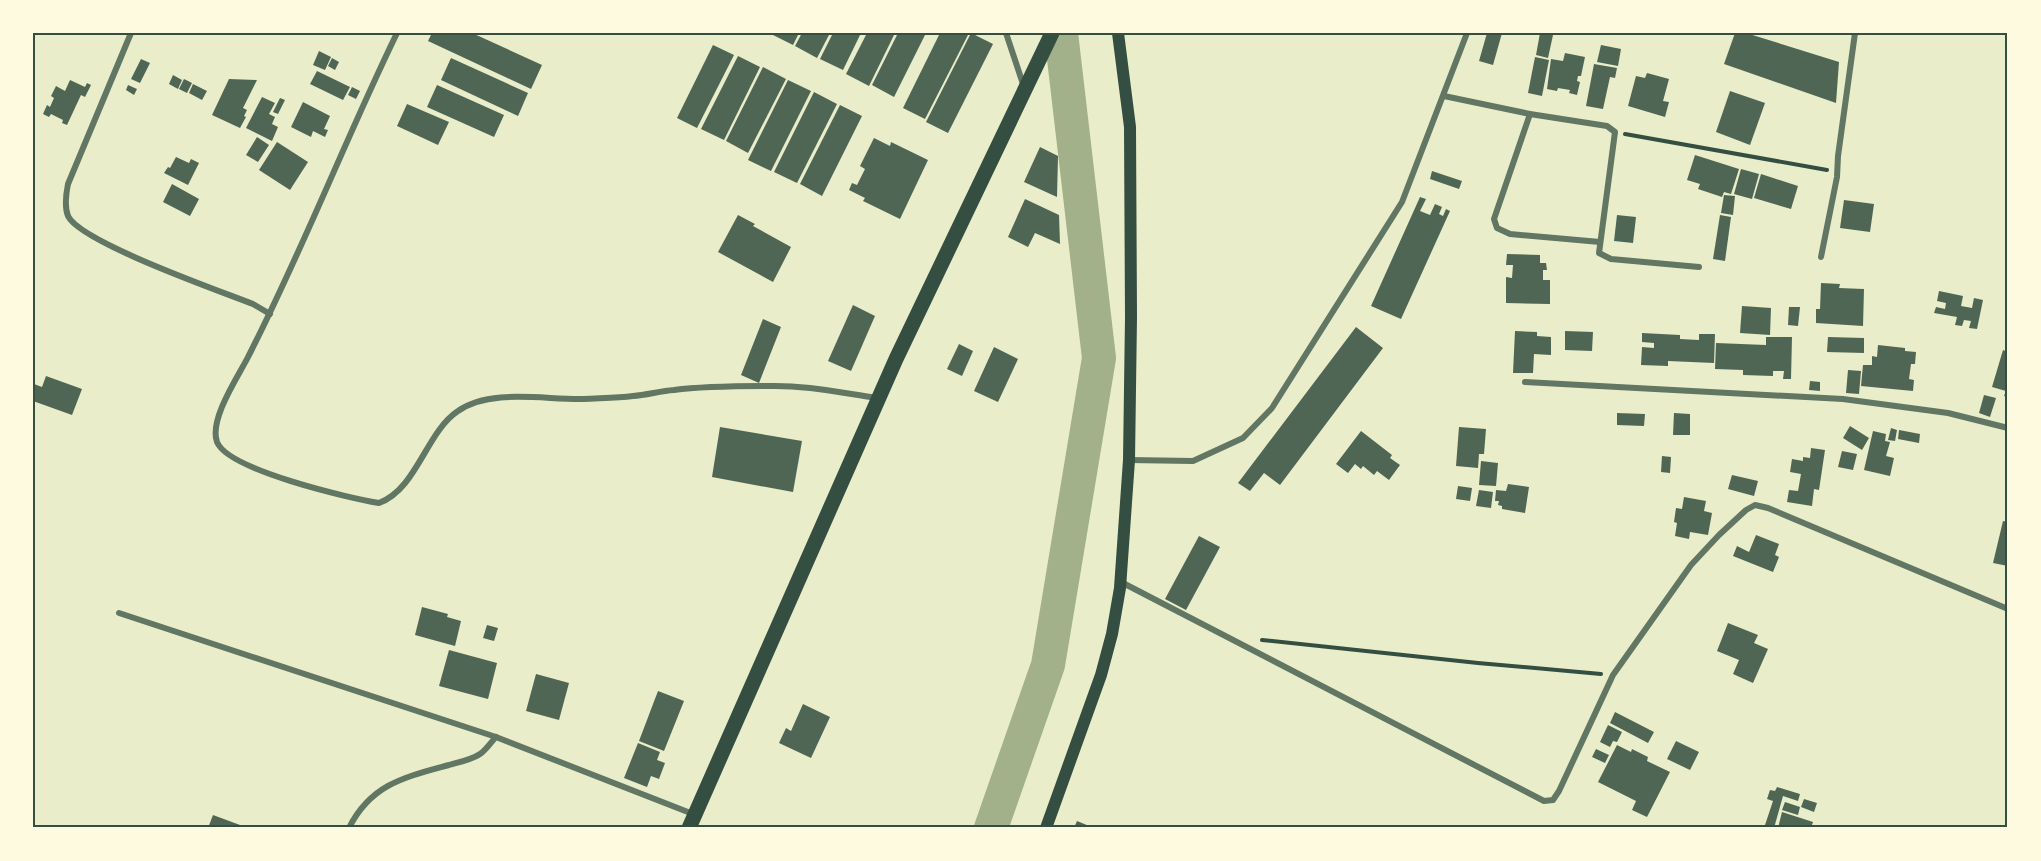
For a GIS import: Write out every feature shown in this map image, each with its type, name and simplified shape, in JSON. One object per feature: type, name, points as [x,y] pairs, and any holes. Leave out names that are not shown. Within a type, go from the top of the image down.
[{"type":"main road","points":[[692,822],[879,398],[1052,33]]},
{"type":"main road","points":[[1046,828],[1101,675],[1112,633],[1121,582],[1129,460],[1130,128],[1118,33]]},
{"type":"street","points":[[131,33],[68,184],[65,201],[68,216],[76,228],[90,237],[253,304],[270,314]]},
{"type":"street","points":[[397,33],[270,314],[217,418],[217,442],[236,461],[294,483],[379,503],[388,500],[401,487],[456,411],[473,403],[493,398],[591,398],[634,396],[675,389],[771,386],[879,398]]},
{"type":"street","points":[[1006,33],[1025,90]]},
{"type":"street","points":[[1129,460],[1193,460],[1243,438],[1272,408],[1402,202],[1467,33]]},
{"type":"street","points":[[1821,257],[1838,172],[1855,33]]},
{"type":"street","points":[[1444,96],[1530,114],[1607,126],[1616,132],[1599,253],[1611,259],[1699,267]]},
{"type":"street","points":[[1530,114],[1494,219],[1497,228],[1510,234],[1600,242]]},
{"type":"street","points":[[1525,382],[1842,399],[1948,413],[2008,428]]},
{"type":"street","points":[[1121,582],[1544,801],[1553,800],[1559,791],[1613,675],[1692,565],[1719,535],[1746,510],[1755,505],[1768,508],[2008,609]]},
{"type":"street","points":[[119,613],[496,737],[692,822]]},
{"type":"street","points":[[349,828],[364,804],[392,782],[470,759],[481,754],[496,737]]},
{"type":"path","points":[[1616,132],[1838,172]]},
{"type":"path","points":[[1261,640],[1613,675]]},
{"type":"building","points":[[432,33],[472,33],[542,65],[531,89],[428,41]]},
{"type":"building","points":[[769,33],[799,33],[793,45]]},
{"type":"building","points":[[802,33],[830,33],[817,58],[795,46]]},
{"type":"building","points":[[833,33],[861,33],[843,70],[820,59]]},
{"type":"building","points":[[867,33],[895,33],[869,86],[846,74]]},
{"type":"building","points":[[898,33],[926,33],[894,97],[872,85]]},
{"type":"building","points":[[940,33],[969,33],[925,119],[903,108]]},
{"type":"building","points":[[971,33],[993,44],[948,133],[926,122]]},
{"type":"building","points":[[1487,33],[1502,33],[1493,65],[1479,61]]},
{"type":"building","points":[[1540,33],[1553,35],[1548,58],[1536,55]]},
{"type":"building","points":[[1735,33],[1746,33],[1839,62],[1836,103],[1724,64]]},
{"type":"building","points":[[713,45],[734,55],[697,128],[677,118]]},
{"type":"building","points":[[1601,45],[1621,49],[1618,66],[1597,62]]},
{"type":"building","points":[[319,51],[331,57],[325,70],[313,65]]},
{"type":"building","points":[[1565,53],[1585,57],[1581,76],[1578,76],[1577,81],[1580,82],[1577,95],[1569,93],[1570,90],[1547,89],[1551,59],[1563,61]]},
{"type":"building","points":[[738,56],[760,67],[724,140],[701,129]]},
{"type":"building","points":[[1535,57],[1549,60],[1542,96],[1528,93]]},
{"type":"building","points":[[332,58],[339,62],[335,70],[328,66]]},
{"type":"building","points":[[451,58],[528,93],[518,116],[441,80]]},
{"type":"building","points":[[141,59],[150,63],[140,83],[131,79]]},
{"type":"building","points":[[1594,64],[1617,68],[1615,78],[1610,77],[1603,109],[1586,106]]},
{"type":"building","points":[[763,67],[786,79],[748,153],[726,141]]},
{"type":"building","points":[[317,71],[350,87],[343,100],[310,84]]},
{"type":"building","points":[[1647,73],[1669,79],[1663,101],[1669,102],[1665,117],[1628,106],[1636,76],[1645,78]]},
{"type":"building","points":[[173,75],[182,80],[178,89],[169,84]]},
{"type":"building","points":[[184,79],[192,83],[187,93],[179,89]]},
{"type":"building","points":[[229,79],[257,80],[243,108],[247,110],[244,116],[246,117],[240,128],[212,115]]},
{"type":"building","points":[[70,80],[85,87],[87,83],[91,85],[85,97],[81,95],[67,125],[62,123],[63,120],[51,114],[49,117],[43,114],[47,105],[50,107],[54,98],[51,96],[56,86],[65,91]]},
{"type":"building","points":[[788,80],[811,91],[771,171],[748,160]]},
{"type":"building","points":[[193,84],[207,91],[202,100],[189,93]]},
{"type":"building","points":[[128,85],[137,89],[134,95],[126,90]]},
{"type":"building","points":[[437,85],[504,115],[494,137],[427,107]]},
{"type":"building","points":[[352,87],[360,91],[356,99],[348,95]]},
{"type":"building","points":[[1730,91],[1765,103],[1750,145],[1716,132]]},
{"type":"building","points":[[814,92],[837,104],[797,183],[774,172]]},
{"type":"building","points":[[262,97],[275,103],[269,114],[275,117],[272,124],[278,127],[272,141],[246,128]]},
{"type":"building","points":[[280,98],[285,100],[278,114],[273,112]]},
{"type":"building","points":[[303,102],[330,116],[324,129],[328,130],[325,137],[313,131],[311,137],[291,127]]},
{"type":"building","points":[[407,104],[449,122],[438,145],[397,126]]},
{"type":"building","points":[[840,105],[862,116],[822,196],[800,184]]},
{"type":"building","points":[[257,137],[269,145],[258,162],[246,155]]},
{"type":"building","points":[[874,138],[890,146],[891,142],[928,160],[900,219],[863,201],[865,198],[849,190],[852,183],[857,185],[865,169],[860,166]]},
{"type":"building","points":[[277,142],[308,162],[290,190],[259,170]]},
{"type":"building","points":[[1040,147],[1058,156],[1057,197],[1024,182]]},
{"type":"building","points":[[1695,155],[1739,169],[1731,194],[1724,192],[1722,197],[1698,189],[1700,184],[1687,180]]},
{"type":"building","points":[[176,157],[189,163],[191,159],[199,163],[188,185],[164,173]]},
{"type":"building","points":[[1741,169],[1759,174],[1752,199],[1734,194]]},
{"type":"building","points":[[1432,171],[1462,181],[1459,189],[1430,179]]},
{"type":"building","points":[[1761,174],[1798,186],[1791,209],[1754,198]]},
{"type":"building","points":[[172,184],[199,199],[190,216],[163,202]]},
{"type":"building","points":[[1724,195],[1735,196],[1733,215],[1721,213]]},
{"type":"building","points":[[1420,197],[1426,199],[1420,211],[1430,215],[1435,204],[1442,207],[1439,214],[1443,216],[1446,209],[1450,211],[1401,319],[1371,306]]},
{"type":"building","points":[[1025,199],[1059,215],[1060,244],[1035,233],[1028,247],[1008,237]]},
{"type":"building","points":[[1844,200],[1874,204],[1870,232],[1840,228]]},
{"type":"building","points":[[738,215],[791,247],[773,282],[718,252]]},
{"type":"building","points":[[1617,215],[1636,217],[1633,243],[1614,241]]},
{"type":"building","points":[[1720,215],[1731,217],[1725,261],[1713,259]]},
{"type":"building","points":[[1507,254],[1540,255],[1540,263],[1546,263],[1547,270],[1543,270],[1543,280],[1550,280],[1550,304],[1506,303],[1506,277],[1512,278],[1513,265],[1506,265]]},
{"type":"building","points":[[1821,283],[1840,284],[1839,288],[1864,289],[1863,326],[1816,323],[1816,309],[1820,309]]},
{"type":"building","points":[[1939,291],[1963,296],[1961,306],[1972,308],[1974,298],[1983,300],[1977,329],[1969,328],[1971,321],[1964,320],[1962,326],[1955,325],[1957,317],[1934,313],[1936,307],[1945,309],[1946,303],[1937,301]]},
{"type":"building","points":[[853,305],[875,316],[851,371],[828,361]]},
{"type":"building","points":[[1742,306],[1771,308],[1770,335],[1740,333]]},
{"type":"building","points":[[1789,307],[1800,307],[1798,326],[1788,325]]},
{"type":"building","points":[[763,319],[781,327],[759,383],[741,375]]},
{"type":"building","points":[[1356,327],[1383,348],[1280,485],[1264,473],[1250,491],[1238,483]]},
{"type":"building","points":[[1515,331],[1537,332],[1537,336],[1551,337],[1551,355],[1534,354],[1533,373],[1513,373]]},
{"type":"building","points":[[1565,331],[1593,332],[1592,351],[1565,350]]},
{"type":"building","points":[[1642,333],[1680,335],[1680,339],[1699,340],[1699,334],[1715,334],[1714,363],[1668,361],[1668,366],[1641,365],[1642,347],[1654,348],[1654,343],[1642,342]]},
{"type":"building","points":[[1766,337],[1792,337],[1791,379],[1783,379],[1784,371],[1773,371],[1773,376],[1743,375],[1743,370],[1715,369],[1716,343],[1766,345]]},
{"type":"building","points":[[1828,337],[1864,338],[1864,353],[1827,352]]},
{"type":"building","points":[[959,344],[973,351],[962,376],[947,369]]},
{"type":"building","points":[[1878,345],[1905,348],[1905,351],[1916,352],[1915,364],[1911,364],[1909,379],[1914,380],[1913,391],[1861,386],[1863,365],[1872,365],[1872,356],[1877,357]]},
{"type":"building","points":[[994,347],[1018,359],[998,402],[974,391]]},
{"type":"building","points":[[2003,350],[2008,352],[2008,397],[2004,396],[2006,391],[1992,387]]},
{"type":"building","points":[[1848,370],[1861,371],[1859,394],[1846,393]]},
{"type":"building","points":[[46,376],[82,389],[72,415],[33,401],[34,384],[42,387]]},
{"type":"building","points":[[1810,381],[1820,382],[1820,391],[1809,390]]},
{"type":"building","points":[[1984,395],[1996,398],[1990,417],[1979,413]]},
{"type":"building","points":[[1617,413],[1645,414],[1644,426],[1617,425]]},
{"type":"building","points":[[1674,413],[1690,414],[1690,435],[1673,435]]},
{"type":"building","points":[[1850,426],[1869,438],[1862,450],[1843,438]]},
{"type":"building","points":[[720,427],[802,441],[793,492],[712,477]]},
{"type":"building","points":[[1459,427],[1486,429],[1484,454],[1479,454],[1478,468],[1456,466]]},
{"type":"building","points":[[1891,428],[1897,430],[1895,441],[1888,440]]},
{"type":"building","points":[[1899,430],[1920,434],[1919,443],[1898,439]]},
{"type":"building","points":[[1361,431],[1392,455],[1390,458],[1400,465],[1389,480],[1377,471],[1374,475],[1363,466],[1361,469],[1355,464],[1348,473],[1336,464]]},
{"type":"building","points":[[1873,431],[1886,434],[1885,441],[1890,442],[1886,456],[1894,458],[1890,476],[1864,470]]},
{"type":"building","points":[[1811,448],[1825,450],[1819,490],[1814,489],[1812,506],[1787,502],[1789,490],[1798,491],[1801,474],[1790,472],[1792,459],[1803,461],[1803,457],[1810,458]]},
{"type":"building","points":[[1842,451],[1857,454],[1853,470],[1838,467]]},
{"type":"building","points":[[1662,456],[1671,457],[1670,473],[1661,472]]},
{"type":"building","points":[[1481,461],[1498,463],[1496,486],[1479,485]]},
{"type":"building","points":[[1732,475],[1758,481],[1754,496],[1728,489]]},
{"type":"building","points":[[1508,484],[1529,487],[1525,513],[1502,509],[1502,506],[1498,505],[1499,501],[1495,501],[1496,490],[1506,491]]},
{"type":"building","points":[[1458,486],[1472,488],[1470,501],[1456,499]]},
{"type":"building","points":[[1479,490],[1493,492],[1491,508],[1476,506]]},
{"type":"building","points":[[1684,497],[1706,501],[1704,511],[1712,513],[1708,535],[1690,532],[1689,539],[1675,536],[1676,508],[1682,509]]},
{"type":"building","points":[[2003,521],[2008,522],[2008,566],[1993,563]]},
{"type":"building","points":[[1756,535],[1779,544],[1775,555],[1779,557],[1773,572],[1733,556],[1737,546],[1749,552]]},
{"type":"building","points":[[1199,536],[1220,547],[1186,610],[1165,599]]},
{"type":"building","points":[[422,607],[448,614],[447,617],[461,621],[455,646],[415,635]]},
{"type":"building","points":[[1728,623],[1758,635],[1754,643],[1768,649],[1753,683],[1733,674],[1739,660],[1717,651]]},
{"type":"building","points":[[487,625],[498,628],[494,641],[483,638]]},
{"type":"building","points":[[449,650],[497,663],[488,699],[439,686]]},
{"type":"building","points":[[536,674],[569,683],[559,720],[526,711]]},
{"type":"building","points":[[658,691],[684,701],[664,751],[639,741]]},
{"type":"building","points":[[803,704],[830,717],[811,758],[779,743],[786,728],[791,731]]},
{"type":"building","points":[[1615,712],[1654,732],[1648,743],[1610,723]]},
{"type":"building","points":[[1608,725],[1622,732],[1617,742],[1613,741],[1610,747],[1600,742]]},
{"type":"building","points":[[1676,741],[1699,752],[1690,770],[1667,759]]},
{"type":"building","points":[[638,743],[660,752],[657,760],[665,763],[659,779],[651,776],[647,787],[624,778]]},
{"type":"building","points":[[1617,745],[1648,757],[1647,761],[1670,772],[1647,817],[1632,810],[1636,801],[1598,782]]},
{"type":"building","points":[[1596,749],[1609,755],[1605,763],[1592,757]]},
{"type":"building","points":[[1777,787],[1800,794],[1798,801],[1783,796],[1774,828],[1764,828],[1773,801],[1767,799],[1770,790],[1775,791]]},
{"type":"building","points":[[1804,799],[1817,803],[1814,812],[1801,807]]},
{"type":"building","points":[[1785,802],[1800,807],[1798,815],[1782,810]]},
{"type":"building","points":[[1782,812],[1813,822],[1811,828],[1778,828]]},
{"type":"building","points":[[213,815],[240,825],[239,828],[208,828]]},
{"type":"building","points":[[1077,821],[1094,828],[1074,828]]},
{"type":"waterway","points":[[991,828],[1048,665],[1099,358],[1061,33]]}]
